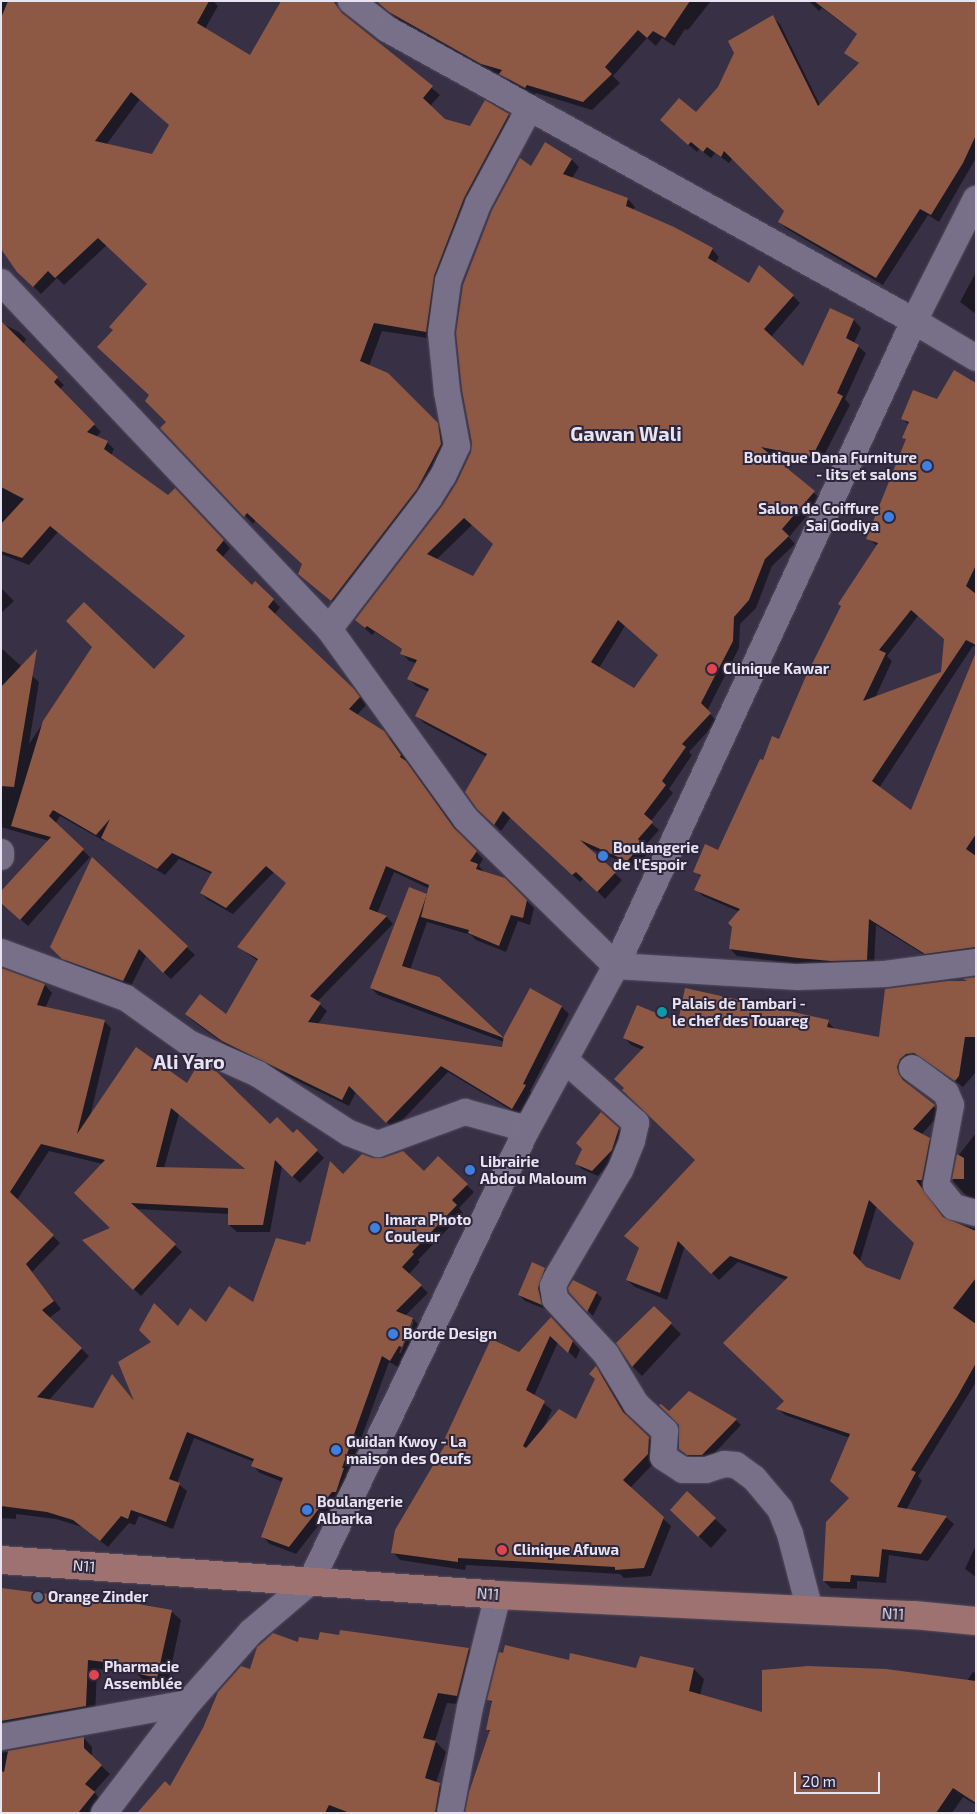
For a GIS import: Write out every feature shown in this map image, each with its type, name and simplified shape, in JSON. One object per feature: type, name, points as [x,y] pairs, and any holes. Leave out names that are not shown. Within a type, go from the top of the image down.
[{"type":"main road","name":"N11","points":[[1,1560],[498,1595],[810,1610],[976,1621]]},
{"type":"street","points":[[351,1],[387,29],[914,321],[976,358]]},
{"type":"street","points":[[329,629],[430,498],[457,446],[447,392],[441,333],[448,281],[478,204],[529,109]]},
{"type":"street","points":[[104,1813],[188,1703],[250,1632],[311,1581],[527,1129],[616,966],[914,321],[976,199]]},
{"type":"street","points":[[1,282],[329,629],[466,819],[616,966],[798,977],[885,974],[976,962]]},
{"type":"street","points":[[1,852],[1,857]]},
{"type":"street","points":[[1,952],[126,998],[189,1043],[258,1074],[349,1133],[378,1144],[466,1112],[527,1129]]},
{"type":"street","points":[[565,1060],[636,1124],[632,1141],[620,1170],[556,1278],[553,1286],[554,1299],[606,1354],[636,1404],[664,1431],[663,1457],[683,1470],[706,1470],[724,1464],[736,1465],[754,1478],[780,1509],[790,1534],[810,1610]]},
{"type":"street","points":[[912,1068],[946,1093],[951,1105],[936,1185],[954,1206],[976,1213]]},
{"type":"street","points":[[450,1813],[470,1707],[498,1595]]},
{"type":"street","points":[[1,1737],[188,1703]]},
{"type":"building","points":[[8,1],[209,1],[197,23],[250,55],[281,1],[333,1],[342,13],[433,86],[423,98],[445,119],[470,126],[485,100],[509,114],[464,198],[434,276],[426,332],[374,323],[360,361],[388,373],[438,423],[441,444],[417,489],[331,601],[298,574],[302,564],[247,513],[244,517],[160,428],[166,422],[145,401],[149,395],[97,347],[113,330],[109,327],[147,284],[98,238],[55,278],[48,271],[33,287],[17,272],[1,249],[1,18]],"holes":[[[131,92],[169,125],[152,154],[95,141]]]},
{"type":"building","points":[[376,1],[690,1],[665,38],[653,31],[647,38],[638,30],[605,67],[612,74],[583,102],[527,85],[525,88],[499,74],[502,70],[481,64],[389,12]]},
{"type":"building","points":[[814,1],[976,1],[976,135],[963,163],[931,215],[920,209],[876,278],[778,222],[784,211],[724,151],[721,157],[707,147],[703,152],[691,142],[688,145],[660,120],[679,98],[696,112],[718,87],[734,53],[728,41],[773,15],[818,106],[859,63],[844,53],[857,34]]},
{"type":"building","points":[[545,142],[572,159],[563,174],[628,198],[626,206],[674,227],[713,248],[708,258],[749,283],[759,265],[794,295],[764,329],[803,366],[830,308],[854,319],[846,338],[859,345],[837,393],[843,396],[812,457],[761,447],[815,491],[782,529],[789,536],[765,559],[749,600],[734,617],[733,641],[701,703],[711,713],[682,744],[686,747],[662,781],[666,785],[644,814],[653,822],[638,839],[643,844],[627,861],[580,840],[616,872],[597,892],[576,872],[572,875],[503,811],[494,825],[477,809],[465,792],[487,754],[415,716],[429,689],[407,679],[417,660],[400,654],[402,649],[367,626],[365,628],[355,620],[442,506],[457,482],[471,452],[472,443],[462,390],[456,333],[463,285],[492,210],[520,158],[531,166]],"holes":[[[464,518],[493,544],[473,576],[427,554]],[[618,620],[658,655],[634,688],[591,662]]]},
{"type":"building","points":[[1,321],[58,377],[54,382],[95,424],[87,432],[108,441],[104,449],[168,495],[175,488],[224,540],[216,550],[252,585],[255,581],[274,599],[268,607],[354,689],[360,697],[349,709],[384,731],[401,755],[400,757],[406,761],[454,828],[477,851],[470,861],[478,864],[476,869],[505,878],[527,900],[523,918],[511,915],[499,946],[468,933],[469,930],[421,917],[429,885],[386,866],[369,909],[387,916],[310,996],[321,1003],[308,1022],[502,1047],[504,1036],[530,988],[562,1006],[523,1084],[526,1085],[512,1109],[441,1066],[386,1123],[349,1086],[342,1100],[222,1041],[185,1014],[200,994],[226,1014],[258,959],[237,947],[286,883],[266,866],[226,908],[200,893],[212,872],[172,853],[157,869],[101,838],[110,819],[96,835],[53,810],[49,816],[84,849],[20,920],[1,903],[1,891],[51,837],[11,826],[43,721],[92,647],[66,621],[84,602],[154,669],[185,636],[50,526],[22,558],[1,551],[1,524],[24,499],[1,487]]},
{"type":"building","points":[[954,370],[976,383],[976,565],[966,586],[976,594],[976,645],[966,640],[872,781],[911,810],[976,652],[976,834],[966,849],[976,856],[976,947],[925,954],[869,919],[867,960],[831,961],[729,949],[732,927],[728,923],[740,909],[694,890],[701,875],[693,872],[705,844],[718,850],[760,759],[763,760],[772,736],[779,739],[806,676],[841,606],[838,604],[878,543],[866,539],[906,439],[902,438],[909,422],[901,419],[913,390],[937,399]],"holes":[[[911,610],[944,639],[941,672],[863,701],[886,653],[879,650]]]},
{"type":"building","points":[[37,649],[14,787],[1,786],[1,687]]},
{"type":"building","points":[[92,857],[188,946],[163,973],[139,949],[123,981],[62,959],[50,947]]},
{"type":"building","points":[[409,887],[427,894],[402,966],[439,977],[504,1038],[370,988]]},
{"type":"building","points":[[1,968],[45,984],[37,1005],[105,1020],[77,1134],[136,1047],[187,1083],[198,1064],[217,1072],[270,1124],[277,1117],[293,1133],[297,1129],[318,1150],[292,1177],[275,1160],[263,1225],[228,1225],[228,1208],[131,1203],[176,1244],[133,1290],[82,1240],[110,1228],[74,1193],[105,1160],[41,1144],[10,1192],[54,1235],[26,1264],[54,1301],[42,1310],[82,1348],[37,1397],[93,1408],[112,1374],[134,1401],[118,1362],[151,1342],[139,1330],[154,1303],[178,1326],[190,1308],[206,1322],[229,1286],[253,1302],[276,1238],[305,1245],[307,1241],[310,1242],[330,1161],[343,1174],[362,1154],[373,1158],[383,1158],[403,1151],[424,1171],[438,1156],[468,1184],[452,1200],[457,1205],[412,1252],[414,1254],[402,1267],[422,1285],[396,1311],[413,1318],[402,1347],[399,1346],[390,1361],[382,1356],[342,1468],[344,1468],[336,1492],[332,1492],[289,1547],[261,1537],[283,1478],[251,1466],[254,1459],[187,1432],[169,1479],[180,1483],[166,1522],[131,1510],[128,1519],[121,1516],[100,1541],[73,1520],[47,1512],[1,1506]],"holes":[[[171,1108],[245,1169],[156,1167]]]},
{"type":"building","points":[[976,977],[976,1037],[965,1037],[959,1076],[955,1081],[914,1053],[906,1054],[900,1059],[897,1067],[903,1080],[935,1105],[913,1129],[930,1138],[922,1180],[916,1180],[943,1217],[976,1231],[976,1278],[953,1308],[976,1324],[976,1363],[911,1470],[916,1472],[897,1507],[947,1516],[921,1554],[882,1549],[879,1577],[851,1575],[850,1582],[823,1581],[826,1522],[849,1498],[830,1481],[850,1434],[776,1409],[784,1401],[723,1343],[788,1277],[730,1256],[711,1274],[678,1241],[660,1293],[626,1280],[639,1248],[624,1236],[695,1160],[622,1090],[624,1088],[614,1079],[644,1047],[623,1038],[637,1005],[678,1022],[685,988],[829,1020],[827,1027],[879,1037],[885,989],[948,981],[967,981],[963,979]],"holes":[[[869,1200],[914,1243],[900,1280],[866,1267],[853,1253]]]},
{"type":"building","points":[[601,1112],[619,1128],[612,1150],[592,1171],[575,1164],[582,1149],[576,1143]]},
{"type":"building","points":[[957,1154],[964,1158],[964,1179],[952,1179]]},
{"type":"building","points":[[532,1262],[545,1268],[538,1288],[542,1305],[518,1295]]},
{"type":"building","points":[[573,1280],[597,1292],[587,1312],[569,1292],[568,1288]]},
{"type":"building","points":[[654,1306],[672,1323],[632,1367],[616,1343]]},
{"type":"building","points":[[551,1317],[573,1341],[568,1353],[550,1336],[526,1390],[545,1401],[523,1446],[526,1448],[559,1409],[576,1419],[595,1379],[589,1374],[596,1366],[623,1412],[649,1437],[648,1454],[623,1480],[664,1517],[644,1568],[615,1570],[615,1567],[458,1558],[458,1562],[391,1553],[395,1530],[448,1440],[445,1438],[491,1339],[519,1352]]},
{"type":"building","points":[[689,1391],[737,1419],[702,1455],[687,1455],[679,1449],[679,1425],[659,1405],[661,1404],[669,1411]]},
{"type":"building","points":[[687,1491],[716,1518],[698,1537],[670,1510]]},
{"type":"building","points":[[1,1588],[103,1601],[104,1598],[172,1610],[157,1678],[135,1673],[137,1666],[88,1660],[86,1706],[1,1721]]},
{"type":"building","points":[[340,1630],[469,1648],[457,1696],[438,1693],[423,1738],[436,1741],[425,1778],[440,1783],[435,1813],[350,1813],[329,1805],[325,1813],[137,1813],[165,1781],[170,1786],[203,1728],[218,1692],[241,1666],[250,1669],[257,1647],[273,1633],[298,1642],[299,1637],[318,1640],[320,1632],[339,1635]]},
{"type":"building","points":[[505,1645],[569,1660],[570,1653],[636,1668],[640,1656],[694,1668],[689,1691],[762,1712],[762,1670],[808,1666],[886,1669],[976,1681],[976,1803],[953,1788],[936,1813],[465,1813],[469,1792],[490,1730],[486,1730],[492,1701],[487,1700],[499,1652],[503,1653]]},
{"type":"building","points":[[84,1737],[84,1748],[102,1765],[85,1784],[95,1792],[78,1813],[1,1813],[1,1771],[4,1772],[8,1751]]},
{"type":"place","name":"Boutique Dana Furniture - lits et salons","points":[[927,466]]},
{"type":"place","name":"Salon de Coiffure Sai Godiya","points":[[889,517]]},
{"type":"place","name":"Clinique Kawar","points":[[712,669]]},
{"type":"place","name":"Boulangerie de l'Espoir","points":[[603,856]]},
{"type":"place","name":"Palais de Tambari - le chef des Touareg","points":[[662,1012]]},
{"type":"place","name":"Librairie Abdou Maloum","points":[[470,1170]]},
{"type":"place","name":"Imara Photo Couleur","points":[[375,1228]]},
{"type":"place","name":"Borde Design","points":[[393,1334]]},
{"type":"place","name":"Guidan Kwoy - La maison des Oeufs","points":[[336,1450]]},
{"type":"place","name":"Boulangerie Albarka","points":[[307,1510]]},
{"type":"place","name":"Clinique Afuwa","points":[[502,1550]]},
{"type":"place","name":"Orange Zinder","points":[[38,1597]]},
{"type":"place","name":"Pharmacie Assemblée","points":[[94,1675]]},
{"type":"district","name":"Gawan Wali","points":[[626,433]]},
{"type":"district","name":"Ali Yaro","points":[[189,1061]]}]
